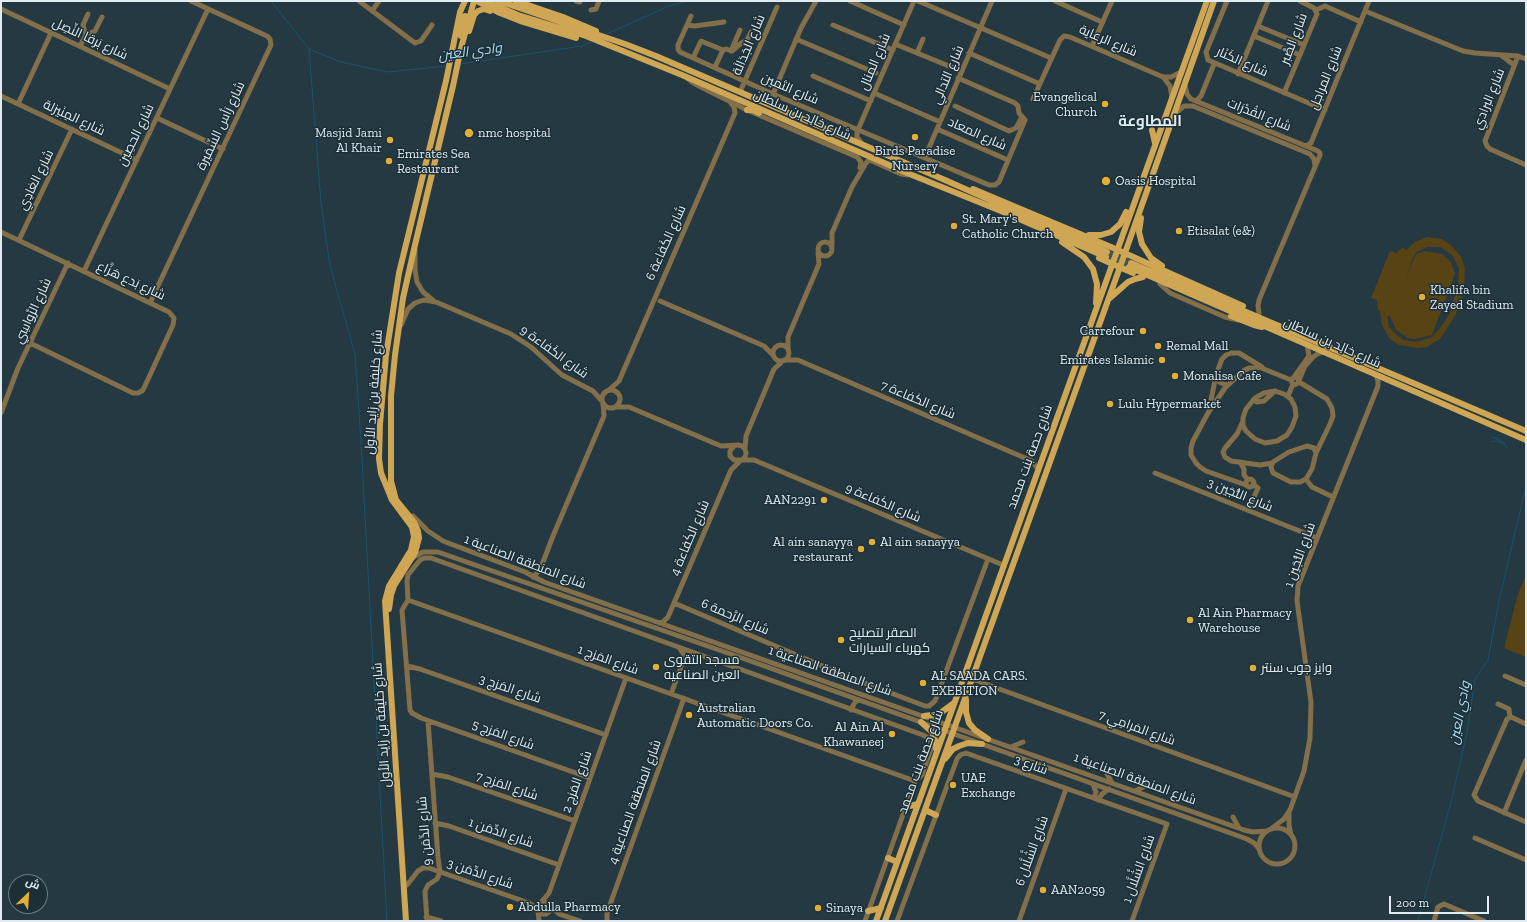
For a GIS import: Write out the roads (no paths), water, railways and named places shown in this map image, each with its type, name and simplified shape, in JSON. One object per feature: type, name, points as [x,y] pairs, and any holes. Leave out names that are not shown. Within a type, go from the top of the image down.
[{"type":"main road","points":[[458,1],[460,12]]},
{"type":"main road","name":"شارع خليفة بن زايد الأول","points":[[406,921],[385,601],[389,586],[410,550],[414,536],[412,527],[392,500],[381,473],[379,448],[381,403],[389,332],[399,274],[446,81],[460,12],[464,1]]},
{"type":"main road","points":[[461,46],[462,28],[470,1]]},
{"type":"main road","name":"شارع خليفة بن زايد الأول","points":[[410,921],[389,604],[394,586],[411,559],[418,544],[418,531],[414,522],[399,504],[393,490],[390,476],[392,396],[403,298],[461,46],[474,1]]},
{"type":"main road","points":[[477,1],[495,11],[523,22]]},
{"type":"main road","name":"شارع خالِد بن سلطان","points":[[486,1],[518,15],[560,25],[625,44],[844,136],[1107,254],[952,192],[682,75],[560,25],[499,1]]},
{"type":"main road","points":[[516,1],[534,8]]},
{"type":"main road","points":[[522,1],[560,25]]},
{"type":"main road","name":"شارع حصة بنت محمد","points":[[876,921],[1207,1]]},
{"type":"main road","name":"شارع حصة بنت محمد","points":[[885,921],[1144,201],[1214,1]]},
{"type":"main road","points":[[461,46],[468,36],[474,15],[482,9],[486,9],[510,19],[523,22],[560,25]]},
{"type":"main road","points":[[747,110],[753,110],[776,120],[794,123]]},
{"type":"main road","points":[[1152,130],[1156,143]]},
{"type":"main road","points":[[956,185],[984,192],[1117,249],[1259,313],[1289,330]]},
{"type":"main road","points":[[1080,234],[1101,235],[1114,230],[1124,219],[1139,187]]},
{"type":"main road","points":[[952,192],[971,202],[1241,320],[1256,326],[1266,326]]},
{"type":"main road","points":[[1144,201],[1139,232],[1146,252],[1158,264],[1202,288]]},
{"type":"main road","points":[[1062,242],[1084,257],[1093,269],[1097,284],[1097,306]]},
{"type":"main road","name":"شارع خالِد بن سلطان","points":[[1524,439],[1130,265],[1289,330],[1526,431]]},
{"type":"main road","points":[[1108,301],[1128,282],[1135,278],[1143,277]]},
{"type":"main road","points":[[381,403],[383,409],[382,430],[386,433],[388,431],[389,404],[392,396]]},
{"type":"main road","points":[[967,693],[966,712],[968,720],[975,730],[988,739]]},
{"type":"main road","points":[[936,751],[933,734],[923,719],[939,714],[955,702]]},
{"type":"main road","points":[[942,763],[958,746],[968,743],[982,744]]},
{"type":"main road","points":[[906,807],[918,804]]},
{"type":"main road","points":[[925,810],[936,814]]},
{"type":"main road","points":[[888,858],[897,862]]},
{"type":"main road","points":[[868,911],[881,908]]},
{"type":"street","name":"شارع رَأس السِّمَيرة","points":[[150,303],[223,149],[271,43],[267,36],[191,1]]},
{"type":"street","points":[[359,1],[415,42],[421,41],[432,25]]},
{"type":"street","points":[[372,11],[380,1]]},
{"type":"street","points":[[591,10],[596,9],[599,1]]},
{"type":"street","points":[[773,94],[796,39],[816,1]]},
{"type":"street","points":[[850,1],[904,25]]},
{"type":"street","name":"شارع المنال","points":[[858,130],[914,1]]},
{"type":"street","points":[[918,1],[1051,58]]},
{"type":"street","name":"شارع التدالي","points":[[925,157],[992,1]]},
{"type":"street","points":[[1054,1],[1102,22]]},
{"type":"street","points":[[1092,46],[1112,1]]},
{"type":"street","name":"شارع الكَنَار","points":[[1227,1],[1206,54],[1208,60],[1214,64],[1325,110]]},
{"type":"street","points":[[1238,74],[1268,1]]},
{"type":"street","name":"شارع الصَّبر","points":[[1284,93],[1316,16],[1316,10],[1313,7],[1300,1]]},
{"type":"street","name":"شارع المراجل","points":[[1311,143],[1369,1]]},
{"type":"street","points":[[1316,10],[1325,6],[1361,22]]},
{"type":"street","name":"شارع الجَدَالَة","points":[[740,92],[777,7]]},
{"type":"street","name":"شارع بَرقا النِّصِل","points":[[1,9],[170,89]]},
{"type":"street","name":"شارع الحصِين","points":[[84,271],[208,9]]},
{"type":"street","points":[[1366,11],[1463,51],[1475,54],[1499,55]]},
{"type":"street","points":[[87,33],[84,31],[84,25],[88,14]]},
{"type":"street","name":"شارع الثمين","points":[[691,16],[678,45],[680,52],[773,94],[993,185],[999,182],[1025,122],[1022,116]]},
{"type":"street","points":[[87,33],[90,34],[95,31],[102,17]]},
{"type":"street","points":[[687,25],[695,26],[724,22]]},
{"type":"street","points":[[833,25],[892,50]]},
{"type":"street","points":[[1258,26],[1304,46]]},
{"type":"street","points":[[731,51],[740,30]]},
{"type":"street","points":[[693,58],[701,41],[723,50],[726,49],[731,51],[735,50],[740,44],[747,40],[751,32]]},
{"type":"street","points":[[18,104],[51,33]]},
{"type":"street","points":[[80,46],[87,33]]},
{"type":"street","name":"شارع الرعاية","points":[[1033,99],[1051,58],[1060,40],[1064,36],[1092,46],[1163,77]]},
{"type":"street","points":[[1254,36],[1300,55]]},
{"type":"street","points":[[796,39],[876,73]]},
{"type":"street","points":[[917,53],[923,39]]},
{"type":"street","points":[[895,44],[961,71]]},
{"type":"street","points":[[715,67],[723,50]]},
{"type":"street","points":[[969,53],[1040,84]]},
{"type":"street","name":"شارع البرادي","points":[[1499,55],[1518,56],[1526,59]]},
{"type":"street","name":"شارع البرادي","points":[[1499,55],[1514,65]]},
{"type":"street","name":"شارع البرادي","points":[[1518,56],[1485,141],[1490,148],[1526,165]]},
{"type":"street","points":[[1185,85],[1188,96],[1196,101],[1201,96],[1214,64]]},
{"type":"street","points":[[1163,77],[1171,77],[1181,72]]},
{"type":"street","points":[[682,75],[694,84],[731,103],[857,157],[861,162],[860,168]]},
{"type":"street","points":[[813,76],[871,100]]},
{"type":"street","points":[[1163,77],[1170,86],[1172,97]]},
{"type":"street","points":[[955,106],[1009,131],[1015,129],[1022,116],[1014,102],[958,78]]},
{"type":"street","points":[[874,93],[940,122]]},
{"type":"street","name":"شارع المِنَيزلة","points":[[1,96],[137,160]]},
{"type":"street","points":[[1201,96],[1203,104]]},
{"type":"street","name":"شارع القُدْرَات","points":[[1196,101],[1213,111],[1313,154]]},
{"type":"street","points":[[731,103],[734,107],[735,113],[738,110],[747,110]]},
{"type":"street","name":"شارع القُدْرَات","points":[[1175,114],[1182,107],[1188,105],[1213,111],[1306,146],[1313,154]]},
{"type":"street","name":"شارع الكَفاءة 6","points":[[608,390],[619,381],[735,113]]},
{"type":"street","points":[[157,118],[223,149]]},
{"type":"street","name":"شارع الغادِي","points":[[19,240],[72,129]]},
{"type":"street","name":"شارع المعاد","points":[[937,129],[1008,160]]},
{"type":"street","points":[[844,136],[851,135],[858,130]]},
{"type":"street","points":[[858,130],[858,137],[862,144]]},
{"type":"street","points":[[826,137],[838,146],[860,156],[862,160],[856,175],[857,178]]},
{"type":"street","points":[[1306,146],[1311,143],[1315,166]]},
{"type":"street","points":[[1259,313],[1259,300],[1320,156],[1313,154]]},
{"type":"street","points":[[819,264],[818,246],[832,233],[857,178],[866,163],[870,160],[901,174],[912,175]]},
{"type":"street","name":"شارع بَدع هَزَّاع","points":[[1,232],[169,312],[173,316],[174,320],[144,388],[140,392],[133,393],[30,343]]},
{"type":"street","points":[[774,369],[787,358],[788,337],[819,264],[832,252],[832,233]]},
{"type":"street","points":[[823,242],[828,242],[832,246]]},
{"type":"street","name":"شارع الكَفاءة 9","points":[[415,245],[415,270],[417,282],[426,295],[436,302],[511,334],[531,347],[562,375],[593,391],[603,402]]},
{"type":"street","points":[[818,252],[821,255],[828,256]]},
{"type":"street","name":"شارع الرَّواسِي","points":[[1,413],[30,343],[68,263]]},
{"type":"street","name":"شارع الكَفاءة 9","points":[[399,329],[406,311],[412,305],[424,300],[436,302]]},
{"type":"street","points":[[660,301],[764,346],[777,360],[784,361]]},
{"type":"street","points":[[603,402],[608,408],[629,407],[721,446],[734,460],[741,461],[745,457],[746,436],[774,369],[774,349],[788,337]]},
{"type":"street","points":[[1288,396],[1309,356],[1307,344]]},
{"type":"street","points":[[764,346],[784,346],[788,351]]},
{"type":"street","name":"شارع الكَفاءة 7","points":[[788,351],[798,360],[1030,460],[1038,469]]},
{"type":"street","points":[[1304,365],[1315,356],[1325,352]]},
{"type":"street","points":[[1208,413],[1215,378],[1222,359],[1228,354],[1239,353],[1265,369]]},
{"type":"street","points":[[1248,358],[1249,368]]},
{"type":"street","name":"شارع الكَفاءة 7","points":[[784,361],[798,360]]},
{"type":"street","points":[[1248,510],[1258,488],[1252,480],[1247,482],[1236,481],[1203,469],[1196,463],[1191,455],[1191,448],[1193,441],[1208,413],[1227,385],[1239,374],[1249,368],[1256,367],[1295,381],[1324,398],[1331,406],[1333,413],[1332,420],[1316,453],[1312,469],[1306,479],[1300,482],[1291,482],[1260,465]]},
{"type":"street","points":[[1375,374],[1378,380],[1378,386]]},
{"type":"street","points":[[1215,378],[1221,383],[1227,385]]},
{"type":"street","points":[[1378,386],[1387,379]]},
{"type":"street","name":"شارع الكَفاءة 6","points":[[619,381],[620,395]]},
{"type":"street","name":"شارع اللُّجَين 1","points":[[1269,830],[1284,819],[1290,810],[1307,759],[1310,738],[1312,720],[1311,702],[1296,596],[1300,581],[1378,386]]},
{"type":"street","points":[[604,416],[603,395],[608,390],[615,390],[629,407]]},
{"type":"street","name":"شارع الكَفاءة 9","points":[[593,391],[608,390]]},
{"type":"street","points":[[1243,420],[1246,431],[1258,441],[1268,443],[1277,441],[1287,435],[1294,423],[1296,413],[1294,404],[1288,396],[1275,391],[1264,393],[1253,400],[1246,409],[1237,434],[1226,446],[1224,452],[1225,457],[1229,460],[1260,465],[1272,463],[1289,452],[1309,446],[1321,440]]},
{"type":"street","points":[[544,582],[540,577],[540,570],[555,529],[604,416],[620,402],[620,395]]},
{"type":"street","points":[[1211,397],[1217,400]]},
{"type":"street","points":[[1237,434],[1246,431]]},
{"type":"street","points":[[730,455],[730,450],[746,436]]},
{"type":"street","points":[[721,446],[742,446],[745,450]]},
{"type":"street","points":[[1309,446],[1314,448],[1316,453]]},
{"type":"street","name":"شارع الكَفاءة 9","points":[[745,450],[754,460],[1003,566]]},
{"type":"street","name":"شارع الكَفاءة 4","points":[[730,455],[731,470]]},
{"type":"street","points":[[1030,460],[1036,460],[1042,457]]},
{"type":"street","name":"شارع الكَفاءة 9","points":[[741,461],[754,460]]},
{"type":"street","name":"شارع الكَفاءة 4","points":[[659,623],[665,620],[669,615],[731,470],[741,461]]},
{"type":"street","points":[[1240,462],[1247,482]]},
{"type":"street","points":[[1272,463],[1271,469],[1273,473]]},
{"type":"street","points":[[1236,481],[1246,466],[1250,464]]},
{"type":"street","name":"شارع اللُّجَين 3","points":[[1155,473],[1317,538]]},
{"type":"street","points":[[1306,479],[1312,487],[1333,497]]},
{"type":"street","name":"شارع المنطقة الصناعية 1","points":[[399,504],[428,531],[443,541],[526,572],[544,582],[821,679],[923,719],[944,730],[1247,839],[1254,843],[1259,849]]},
{"type":"street","name":"شارع المنطقة الصناعية 1","points":[[411,559],[423,552],[435,552],[496,572],[859,700],[923,719],[946,724],[1239,828],[1253,832],[1269,830]]},
{"type":"street","points":[[407,666],[402,610],[408,600],[408,575],[420,560],[424,558],[432,558],[647,634],[690,652],[734,665],[849,709],[923,735],[929,740],[931,749],[923,773],[915,781],[865,921]]},
{"type":"street","name":"شارع الرَّحمة 6","points":[[674,603],[846,676],[925,706],[929,706],[935,701],[988,559]]},
{"type":"street","points":[[486,569],[488,577]]},
{"type":"street","points":[[533,577],[540,570]]},
{"type":"street","points":[[488,577],[496,572]]},
{"type":"street","points":[[578,601],[582,596]]},
{"type":"street","name":"شارع المَزج 1","points":[[408,600],[915,781]]},
{"type":"street","points":[[669,615],[669,621],[673,628]]},
{"type":"street","points":[[646,625],[647,634]]},
{"type":"street","points":[[647,634],[654,628]]},
{"type":"street","points":[[679,648],[683,653],[684,659]]},
{"type":"street","points":[[671,694],[684,659],[690,652]]},
{"type":"street","points":[[733,655],[734,665]]},
{"type":"street","points":[[734,665],[742,658]]},
{"type":"street","name":"شارع المَزج 5","points":[[407,666],[410,710],[414,715],[590,778]]},
{"type":"street","name":"شارع المَزج 3","points":[[407,666],[420,669],[606,735]]},
{"type":"street","points":[[1505,676],[1526,685]]},
{"type":"street","name":"شارع المَزج 2","points":[[541,902],[549,893],[626,678]]},
{"type":"street","points":[[812,683],[818,683],[821,679]]},
{"type":"street","name":"شارع المَرامِي 7","points":[[972,679],[1295,797]]},
{"type":"street","points":[[848,696],[850,701],[849,709]]},
{"type":"street","name":"شارع المنطقة الصناعية 4","points":[[607,921],[607,914],[684,698]]},
{"type":"street","points":[[849,709],[859,700]]},
{"type":"street","points":[[1498,704],[1509,709],[1510,717]]},
{"type":"street","points":[[1510,717],[1526,724]]},
{"type":"street","points":[[1510,717],[1505,723],[1474,791],[1474,795],[1478,801],[1526,822]]},
{"type":"street","name":"شارع الدِّمَن 9","points":[[427,919],[424,893],[427,887],[435,880],[440,872],[428,721]]},
{"type":"street","points":[[430,734],[438,724]]},
{"type":"street","points":[[1011,747],[1023,742]]},
{"type":"street","name":"شارع 3","points":[[936,814],[957,759],[961,754],[969,754],[1167,824]]},
{"type":"street","points":[[1504,813],[1526,760]]},
{"type":"street","points":[[1106,772],[1112,783]]},
{"type":"street","name":"شارع المَزج 7","points":[[432,774],[448,777],[575,821]]},
{"type":"street","points":[[1093,784],[1096,792],[1096,799]]},
{"type":"street","points":[[1135,791],[1145,786]]},
{"type":"street","name":"شارع الشَّلَّال 6","points":[[1019,921],[1066,789]]},
{"type":"street","points":[[1096,799],[1109,789]]},
{"type":"street","name":"شارع اللُّجَين 1","points":[[1290,810],[1289,820],[1291,835]]},
{"type":"street","points":[[897,921],[936,814]]},
{"type":"street","points":[[1232,817],[1239,828]]},
{"type":"street","name":"شارع الدِّمَن 1","points":[[435,824],[449,826],[559,865]]},
{"type":"street","name":"شارع الشَّلَّال 1","points":[[1132,921],[1167,824]]},
{"type":"street","points":[[1282,828],[1291,835],[1295,842],[1295,851],[1291,858],[1284,863],[1276,864],[1268,862],[1262,856],[1259,849],[1261,837],[1269,830],[1282,828]]},
{"type":"street","points":[[1474,838],[1526,860]]},
{"type":"street","name":"شارع الدِّمَن 3","points":[[407,885],[418,871],[423,868],[429,868],[529,903],[538,910]]},
{"type":"street","points":[[429,868],[434,874],[435,880],[447,874]]},
{"type":"street","name":"شارع المَزج 2","points":[[549,893],[550,906]]},
{"type":"street","points":[[539,921],[538,906],[541,902],[547,903],[559,914]]},
{"type":"street","name":"شارع الدِّمَن 3","points":[[529,903],[541,902]]},
{"type":"street","points":[[1434,921],[1438,907],[1444,904],[1484,921]]},
{"type":"street","points":[[539,921],[550,910],[550,906]]},
{"type":"street","points":[[538,910],[542,914],[559,914],[580,921]]},
{"type":"street","name":"شارع المنطقة الصناعية 4","points":[[601,921],[607,914]]},
{"type":"street","points":[[427,919],[441,921]]},
{"type":"waterway","name":"وادي العين","points":[[271,1],[309,49],[341,62],[388,72],[446,66]]},
{"type":"waterway","name":"وادي العين","points":[[607,34],[669,6],[688,1]]},
{"type":"waterway","name":"وادي العين","points":[[461,64],[582,46],[591,42]]},
{"type":"waterway","points":[[309,49],[321,203],[330,266],[355,354],[387,921]]},
{"type":"waterway","points":[[1492,437],[1503,442],[1507,448]]},
{"type":"waterway","points":[[1491,442],[1496,441],[1504,444]]},
{"type":"waterway","name":"وادي العين","points":[[1418,921],[1451,802],[1467,733],[1475,679],[1488,660],[1499,601],[1526,486]]},
{"type":"tunnel","points":[[1107,252],[1131,263]]},
{"type":"tunnel","points":[[1106,257],[1129,267]]},
{"type":"place","name":"Evangelical Church","points":[[1105,104]]},
{"type":"place","name":"nmc hospital","points":[[469,133]]},
{"type":"place","name":"Birds Paradise Nursery","points":[[915,137]]},
{"type":"place","name":"Masjid Jami Al Khair","points":[[390,140]]},
{"type":"place","name":"Emirates Sea Restaurant","points":[[389,161]]},
{"type":"place","name":"Oasis Hospital","points":[[1106,181]]},
{"type":"place","name":"St. Mary's Catholic Church","points":[[954,226]]},
{"type":"place","name":"Etisalat (e&)","points":[[1179,231]]},
{"type":"place","name":"Khalifa bin Zayed Stadium","points":[[1422,297]]},
{"type":"place","name":"Carrefour","points":[[1143,331]]},
{"type":"place","name":"Remal Mall","points":[[1158,346]]},
{"type":"place","name":"Emirates Islamic","points":[[1162,360]]},
{"type":"place","name":"Monalisa Cafe","points":[[1175,376]]},
{"type":"place","name":"Lulu Hypermarket","points":[[1110,404]]},
{"type":"place","name":"AAN2291","points":[[824,500]]},
{"type":"place","name":"Al ain sanayya","points":[[872,542]]},
{"type":"place","name":"Al ain sanayya restaurant","points":[[861,549]]},
{"type":"place","name":"Al Ain Pharmacy Warehouse","points":[[1190,620]]},
{"type":"place","name":"الصقر لتصليح كهرباء السيارات","points":[[841,640]]},
{"type":"place","name":"مسجد التقوى العين الصناعيه","points":[[656,667]]},
{"type":"place","name":"وايز جوب سنتر","points":[[1253,668]]},
{"type":"place","name":"AL SAADA CARS. EXEBITION","points":[[923,683]]},
{"type":"place","name":"Australian Automatic Doors Co.","points":[[689,715]]},
{"type":"place","name":"Al Ain Al Khawaneej","points":[[892,734]]},
{"type":"place","name":"UAE Exchange","points":[[953,785]]},
{"type":"place","name":"AAN2059","points":[[1043,890]]},
{"type":"place","name":"Abdulla Pharmacy","points":[[510,907]]},
{"type":"place","name":"Sinaya","points":[[818,908]]},
{"type":"district","name":"المطاوعة","points":[[1150,122]]}]
